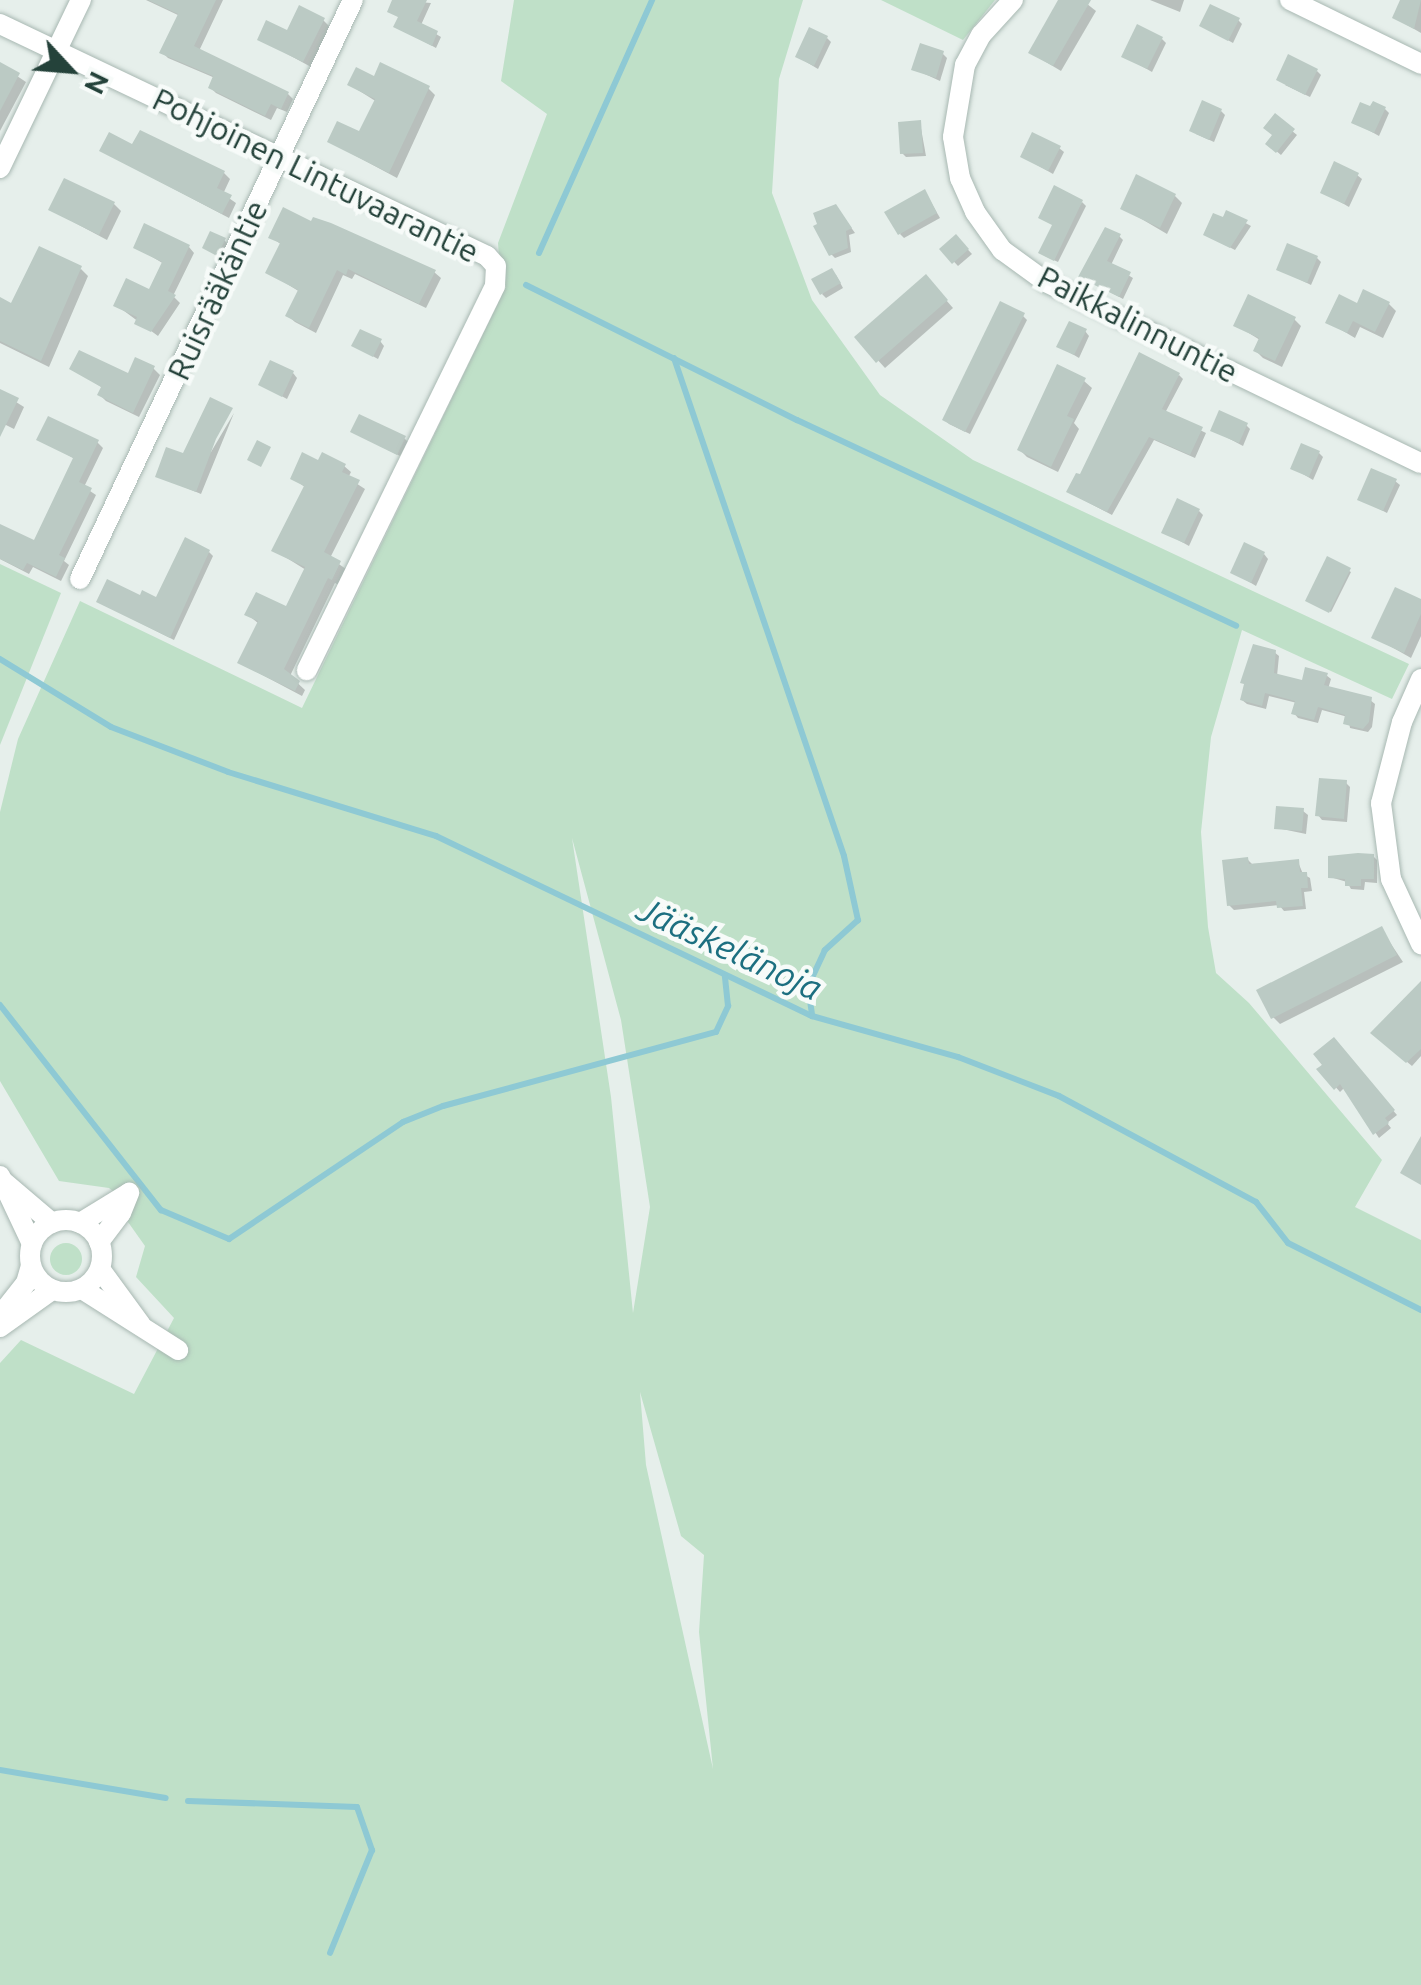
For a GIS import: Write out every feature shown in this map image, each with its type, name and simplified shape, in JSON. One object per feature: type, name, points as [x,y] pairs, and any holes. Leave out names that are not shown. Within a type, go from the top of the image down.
[{"type":"street","points":[[0,168],[81,0]]},
{"type":"street","name":"Ruisrääkäntie","points":[[80,579],[353,0]]},
{"type":"street","name":"Paikkalinnuntie","points":[[1013,0],[982,36],[965,64],[953,137],[960,178],[975,212],[1002,250],[1046,282],[1421,463]]},
{"type":"street","points":[[1290,0],[1421,64]]},
{"type":"street","name":"Pohjoinen Lintuvaarantie","points":[[0,24],[488,256],[496,266],[494,286],[307,670]]},
{"type":"street","points":[[1421,679],[1402,722],[1381,802],[1391,878],[1421,944]]},
{"type":"street","points":[[2,1179],[52,1223],[80,1223],[129,1192],[121,1213],[99,1242],[100,1268],[140,1324]]},
{"type":"street","points":[[0,1316],[26,1283],[32,1244],[2,1179]]},
{"type":"street","points":[[32,1244],[52,1223]]},
{"type":"street","points":[[80,1223],[99,1242]]},
{"type":"street","points":[[31,1266],[52,1290]]},
{"type":"street","points":[[82,1289],[100,1268]]},
{"type":"street","points":[[0,1327],[52,1290],[82,1289],[115,1314],[140,1324],[178,1350]]},
{"type":"green space","points":[[514,0],[803,0],[779,79],[772,193],[812,300],[880,395],[973,460],[1409,664],[1392,699],[1242,630],[1211,737],[1201,832],[1208,927],[1216,973],[1249,1003],[1382,1160],[1355,1207],[1421,1240],[1421,1985],[0,1985],[0,1363],[21,1340],[134,1394],[174,1318],[136,1277],[145,1246],[128,1222],[130,1204],[109,1188],[59,1181],[0,1081],[0,812],[18,739],[80,601],[302,708],[502,295],[498,243],[547,114],[501,81]],"holes":[[[572,838],[621,1020],[650,1207],[633,1313],[611,1097]],[[640,1392],[681,1536],[704,1555],[699,1632],[713,1769],[646,1465]]]},
{"type":"green space","points":[[881,0],[995,0],[963,40]]},
{"type":"green space","points":[[0,564],[61,593],[0,745]]},
{"type":"green space","points":[[66,1243],[77,1248],[82,1259],[77,1270],[66,1275],[55,1270],[50,1259],[55,1248]]},
{"type":"building","points":[[148,0],[216,0],[194,46],[289,92],[281,109],[271,104],[265,116],[208,88],[213,76],[159,53],[178,14]]},
{"type":"building","points":[[392,0],[427,0],[417,21],[438,31],[432,46],[393,27],[398,17],[387,12]]},
{"type":"building","points":[[1058,0],[1091,0],[1053,66],[1028,53]]},
{"type":"building","points":[[1400,0],[1421,0],[1414,29],[1392,18]]},
{"type":"building","points":[[1210,4],[1240,18],[1228,41],[1199,26]]},
{"type":"building","points":[[299,5],[325,18],[303,62],[257,40],[266,20],[287,30]]},
{"type":"building","points":[[1137,24],[1163,37],[1147,69],[1121,57]]},
{"type":"building","points":[[809,27],[828,36],[814,66],[795,57]]},
{"type":"building","points":[[920,43],[944,51],[936,78],[911,70]]},
{"type":"building","points":[[1288,54],[1318,69],[1305,95],[1276,80]]},
{"type":"building","points":[[0,62],[20,73],[0,111]]},
{"type":"building","points":[[380,62],[430,86],[389,173],[327,142],[337,121],[359,131],[375,99],[347,85],[356,67],[374,76]]},
{"type":"building","points":[[1202,100],[1222,109],[1209,140],[1189,131]]},
{"type":"building","points":[[1373,101],[1386,107],[1374,133],[1351,123],[1360,102],[1370,106]]},
{"type":"building","points":[[1275,113],[1295,129],[1276,153],[1265,144],[1272,135],[1263,128]]},
{"type":"building","points":[[921,120],[923,153],[900,154],[898,122]]},
{"type":"building","points":[[140,130],[225,171],[217,188],[232,195],[222,214],[99,151],[109,132],[132,144]]},
{"type":"building","points":[[1032,132],[1061,146],[1048,171],[1020,157]]},
{"type":"building","points":[[1334,161],[1359,173],[1344,204],[1320,193]]},
{"type":"building","points":[[1136,174],[1176,194],[1160,228],[1120,209]]},
{"type":"building","points":[[64,178],[115,202],[99,235],[48,210]]},
{"type":"building","points":[[1054,185],[1083,200],[1054,261],[1038,253],[1052,225],[1038,218]]},
{"type":"building","points":[[925,189],[937,213],[898,235],[884,212]]},
{"type":"building","points":[[836,204],[852,228],[846,231],[848,248],[829,256],[813,226],[817,224],[813,213]]},
{"type":"building","points":[[283,207],[311,221],[313,217],[331,223],[436,270],[419,304],[348,269],[346,275],[337,270],[309,328],[285,316],[298,290],[265,273],[280,243],[268,238]]},
{"type":"building","points":[[1226,210],[1248,220],[1230,248],[1203,235],[1213,213],[1223,217]]},
{"type":"building","points":[[144,223],[190,245],[168,291],[176,295],[151,332],[134,324],[137,317],[113,306],[126,278],[149,289],[162,262],[133,248]]},
{"type":"building","points":[[1105,227],[1121,234],[1107,261],[1131,272],[1119,297],[1078,277]]},
{"type":"building","points":[[210,231],[226,238],[217,256],[202,248]]},
{"type":"building","points":[[956,234],[969,249],[952,264],[939,249]]},
{"type":"building","points":[[1287,243],[1318,256],[1307,283],[1276,270]]},
{"type":"building","points":[[39,246],[82,266],[41,361],[0,341],[0,297],[11,303]]},
{"type":"building","points":[[832,268],[841,283],[820,295],[811,279]]},
{"type":"building","points":[[926,274],[948,300],[876,363],[854,337]]},
{"type":"building","points":[[1363,289],[1390,302],[1375,332],[1353,321],[1347,333],[1325,323],[1339,294],[1357,303]]},
{"type":"building","points":[[1248,294],[1296,317],[1275,361],[1253,351],[1259,338],[1233,326]]},
{"type":"building","points":[[1000,301],[1025,313],[965,432],[942,420]]},
{"type":"building","points":[[1069,321],[1087,329],[1074,355],[1056,347]]},
{"type":"building","points":[[360,329],[382,339],[373,357],[351,346]]},
{"type":"building","points":[[79,350],[128,373],[135,357],[155,366],[133,413],[97,395],[101,387],[69,369]]},
{"type":"building","points":[[1139,352],[1180,373],[1162,409],[1203,427],[1190,455],[1149,437],[1107,512],[1066,492],[1076,473],[1080,474]]},
{"type":"building","points":[[270,360],[294,371],[282,397],[258,385]]},
{"type":"building","points":[[1057,364],[1086,378],[1067,416],[1074,419],[1051,467],[1017,450]]},
{"type":"building","points":[[0,389],[19,398],[0,437]]},
{"type":"building","points":[[210,397],[233,408],[216,439],[196,492],[155,477],[166,447],[183,453]]},
{"type":"building","points":[[1219,410],[1248,423],[1239,443],[1210,431]]},
{"type":"building","points":[[359,414],[406,436],[397,455],[350,432]]},
{"type":"building","points":[[48,416],[99,440],[79,482],[92,488],[59,555],[65,558],[56,577],[27,563],[23,570],[0,559],[0,524],[34,540],[73,458],[36,440]]},
{"type":"building","points":[[257,440],[271,447],[261,467],[247,460]]},
{"type":"building","points":[[1301,443],[1320,451],[1309,477],[1290,469]]},
{"type":"building","points":[[302,452],[318,460],[322,452],[346,464],[342,472],[360,480],[324,552],[341,561],[332,580],[328,578],[284,669],[300,681],[295,691],[237,663],[258,621],[244,615],[256,592],[286,606],[305,567],[271,551],[304,486],[290,479]]},
{"type":"building","points":[[1371,468],[1397,479],[1383,511],[1357,500]]},
{"type":"building","points":[[1177,498],[1200,509],[1184,543],[1161,533]]},
{"type":"building","points":[[185,537],[210,550],[170,638],[96,602],[107,579],[140,595],[142,590],[156,597]]},
{"type":"building","points":[[1244,542],[1265,552],[1251,583],[1230,573]]},
{"type":"building","points":[[1327,556],[1351,568],[1329,613],[1305,601]]},
{"type":"building","points":[[1395,587],[1421,599],[1421,614],[1404,653],[1371,638]]},
{"type":"building","points":[[1253,644],[1276,650],[1274,673],[1302,680],[1305,667],[1328,673],[1324,685],[1372,697],[1369,722],[1363,729],[1343,724],[1345,715],[1318,707],[1314,720],[1291,714],[1295,701],[1265,693],[1262,706],[1240,700],[1244,684],[1240,683]]},
{"type":"building","points":[[1319,778],[1347,780],[1344,819],[1315,816]]},
{"type":"building","points":[[1276,806],[1304,808],[1302,831],[1274,829]]},
{"type":"building","points":[[1374,854],[1374,879],[1361,879],[1361,886],[1345,886],[1345,879],[1328,878],[1328,856]]},
{"type":"building","points":[[1248,857],[1249,864],[1299,859],[1300,872],[1307,872],[1308,888],[1301,888],[1303,906],[1277,908],[1276,901],[1227,906],[1222,860]]},
{"type":"building","points":[[1382,926],[1397,955],[1271,1019],[1256,990]]},
{"type":"building","points":[[1421,981],[1421,1049],[1406,1063],[1370,1033]]},
{"type":"building","points":[[1334,1037],[1395,1110],[1385,1118],[1389,1123],[1373,1135],[1340,1084],[1334,1090],[1316,1069],[1322,1065],[1313,1054]]},
{"type":"building","points":[[1421,1136],[1421,1185],[1400,1173]]},
{"type":"waterway","points":[[539,253],[652,0]]},
{"type":"waterway","points":[[526,285],[797,420],[1236,626]]},
{"type":"waterway","points":[[674,358],[844,856],[858,920],[825,950],[808,986],[812,1016]]},
{"type":"waterway","name":"Jääskelänoja","points":[[0,659],[111,727],[228,772],[436,836],[812,1016],[958,1057],[1059,1096],[1256,1202],[1288,1243],[1421,1310]]},
{"type":"waterway","points":[[0,1005],[161,1210],[229,1239],[403,1122],[443,1106],[716,1032],[728,1006],[725,976]]},
{"type":"waterway","points":[[0,1770],[166,1798]]},
{"type":"waterway","points":[[188,1801],[357,1807],[372,1850],[330,1953]]}]
